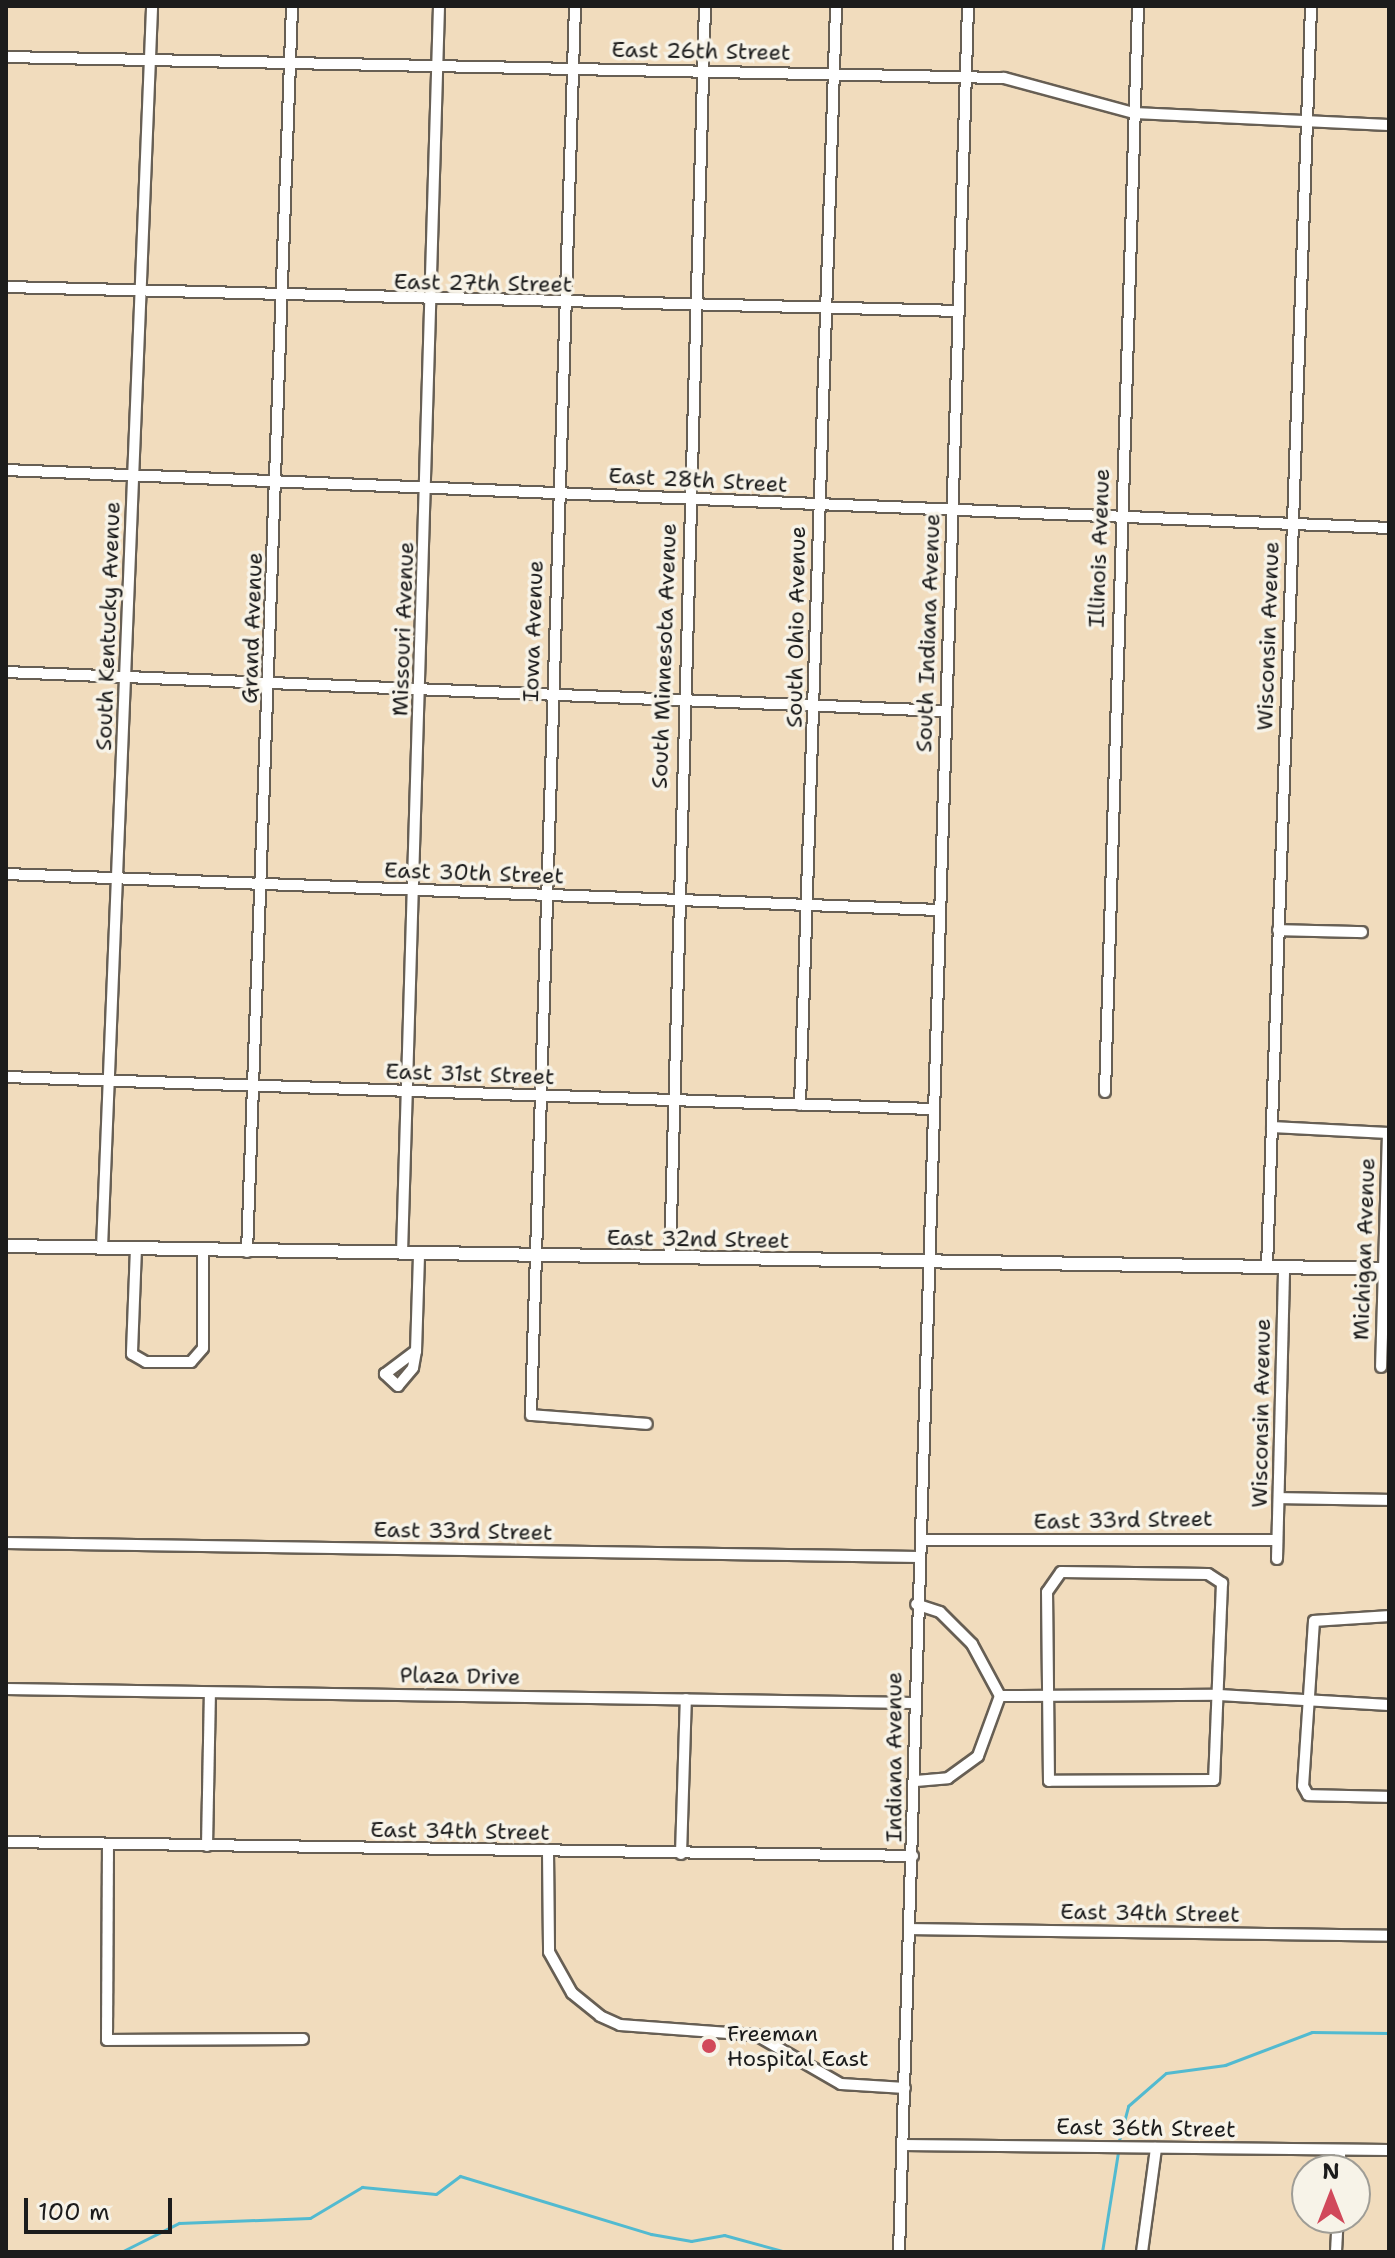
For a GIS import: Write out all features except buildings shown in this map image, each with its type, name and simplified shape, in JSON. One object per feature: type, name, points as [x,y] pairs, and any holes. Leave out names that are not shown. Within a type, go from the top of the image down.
[{"type":"main road","name":"East 32nd Street","points":[[6,1246],[1386,1269]]},
{"type":"street","name":"South Kentucky Avenue","points":[[102,1248],[152,6]]},
{"type":"street","name":"Grand Avenue","points":[[247,1252],[292,6]]},
{"type":"street","name":"Missouri Avenue","points":[[402,1253],[434,303],[439,6]]},
{"type":"street","name":"Iowa Avenue","points":[[575,6],[532,1257],[531,1415],[647,1424]]},
{"type":"street","name":"South Minnesota Avenue","points":[[670,1258],[669,1101],[705,6]]},
{"type":"street","name":"South Ohio Avenue","points":[[800,1105],[836,6]]},
{"type":"street","name":"South Indiana Avenue","points":[[929,1262],[968,6]]},
{"type":"street","name":"Illinois Avenue","points":[[1105,1092],[1120,518],[1138,6]]},
{"type":"street","name":"Wisconsin Avenue","points":[[1267,1267],[1311,6]]},
{"type":"street","name":"East 26th Street","points":[[6,57],[150,57],[966,77],[1049,87],[1134,113],[1389,125]]},
{"type":"street","name":"East 27th Street","points":[[6,287],[434,303],[959,311]]},
{"type":"street","name":"East 28th Street","points":[[6,470],[1389,528]]},
{"type":"street","points":[[6,672],[946,711]]},
{"type":"street","name":"East 30th Street","points":[[6,874],[940,910]]},
{"type":"street","points":[[1278,930],[1362,932]]},
{"type":"street","name":"East 31st Street","points":[[6,1077],[933,1109]]},
{"type":"street","points":[[1272,1127],[1388,1133]]},
{"type":"street","name":"Michigan Avenue","points":[[1381,1367],[1388,1133]]},
{"type":"street","points":[[136,1248],[132,1354],[146,1362],[191,1362],[203,1348],[203,1250]]},
{"type":"street","points":[[416,1351],[419,1254]]},
{"type":"street","name":"Indiana Avenue","points":[[899,2252],[916,1781],[913,1703],[929,1262]]},
{"type":"street","name":"Wisconsin Avenue","points":[[1277,1559],[1284,1268]]},
{"type":"street","points":[[1279,1498],[1389,1500]]},
{"type":"street","name":"East 33rd Street","points":[[921,1540],[1277,1540]]},
{"type":"street","name":"East 33rd Street","points":[[6,1543],[919,1557]]},
{"type":"street","points":[[1061,1572],[1208,1574],[1222,1583],[1219,1695],[1214,1780],[1104,1784],[1049,1781],[1045,1695],[1047,1592],[1061,1572]]},
{"type":"street","points":[[916,1604],[940,1612],[972,1644],[1000,1696],[978,1756],[948,1778],[916,1781]]},
{"type":"street","points":[[1389,1616],[1314,1621],[1308,1795],[1389,1797]]},
{"type":"street","name":"Plaza Drive","points":[[6,1689],[913,1703]]},
{"type":"street","points":[[207,1846],[210,1693]]},
{"type":"street","points":[[1000,1696],[1219,1695],[1389,1705]]},
{"type":"street","points":[[681,1854],[686,1699]]},
{"type":"street","name":"East 34th Street","points":[[6,1842],[913,1856]]},
{"type":"street","points":[[108,1844],[103,2026],[110,2042],[303,2039]]},
{"type":"street","points":[[548,1852],[553,1965],[572,1993],[620,2025],[756,2035],[841,2084],[905,2088]]},
{"type":"street","name":"East 34th Street","points":[[911,1929],[1389,1936]]},
{"type":"street","name":"East 36th Street","points":[[903,2145],[1389,2150]]},
{"type":"street","points":[[1142,2252],[1156,2148]]},
{"type":"waterway","points":[[1118,2144],[1128,2106],[1166,2073],[1225,2065],[1312,2032],[1389,2033]]},
{"type":"waterway","points":[[1102,2252],[1118,2152]]},
{"type":"waterway","points":[[121,2252],[179,2223],[310,2218],[362,2187],[436,2194],[460,2176],[651,2234],[691,2241],[724,2235],[786,2252]]},
{"type":"place","name":"Freeman Hospital East","points":[[709,2046]]}]
